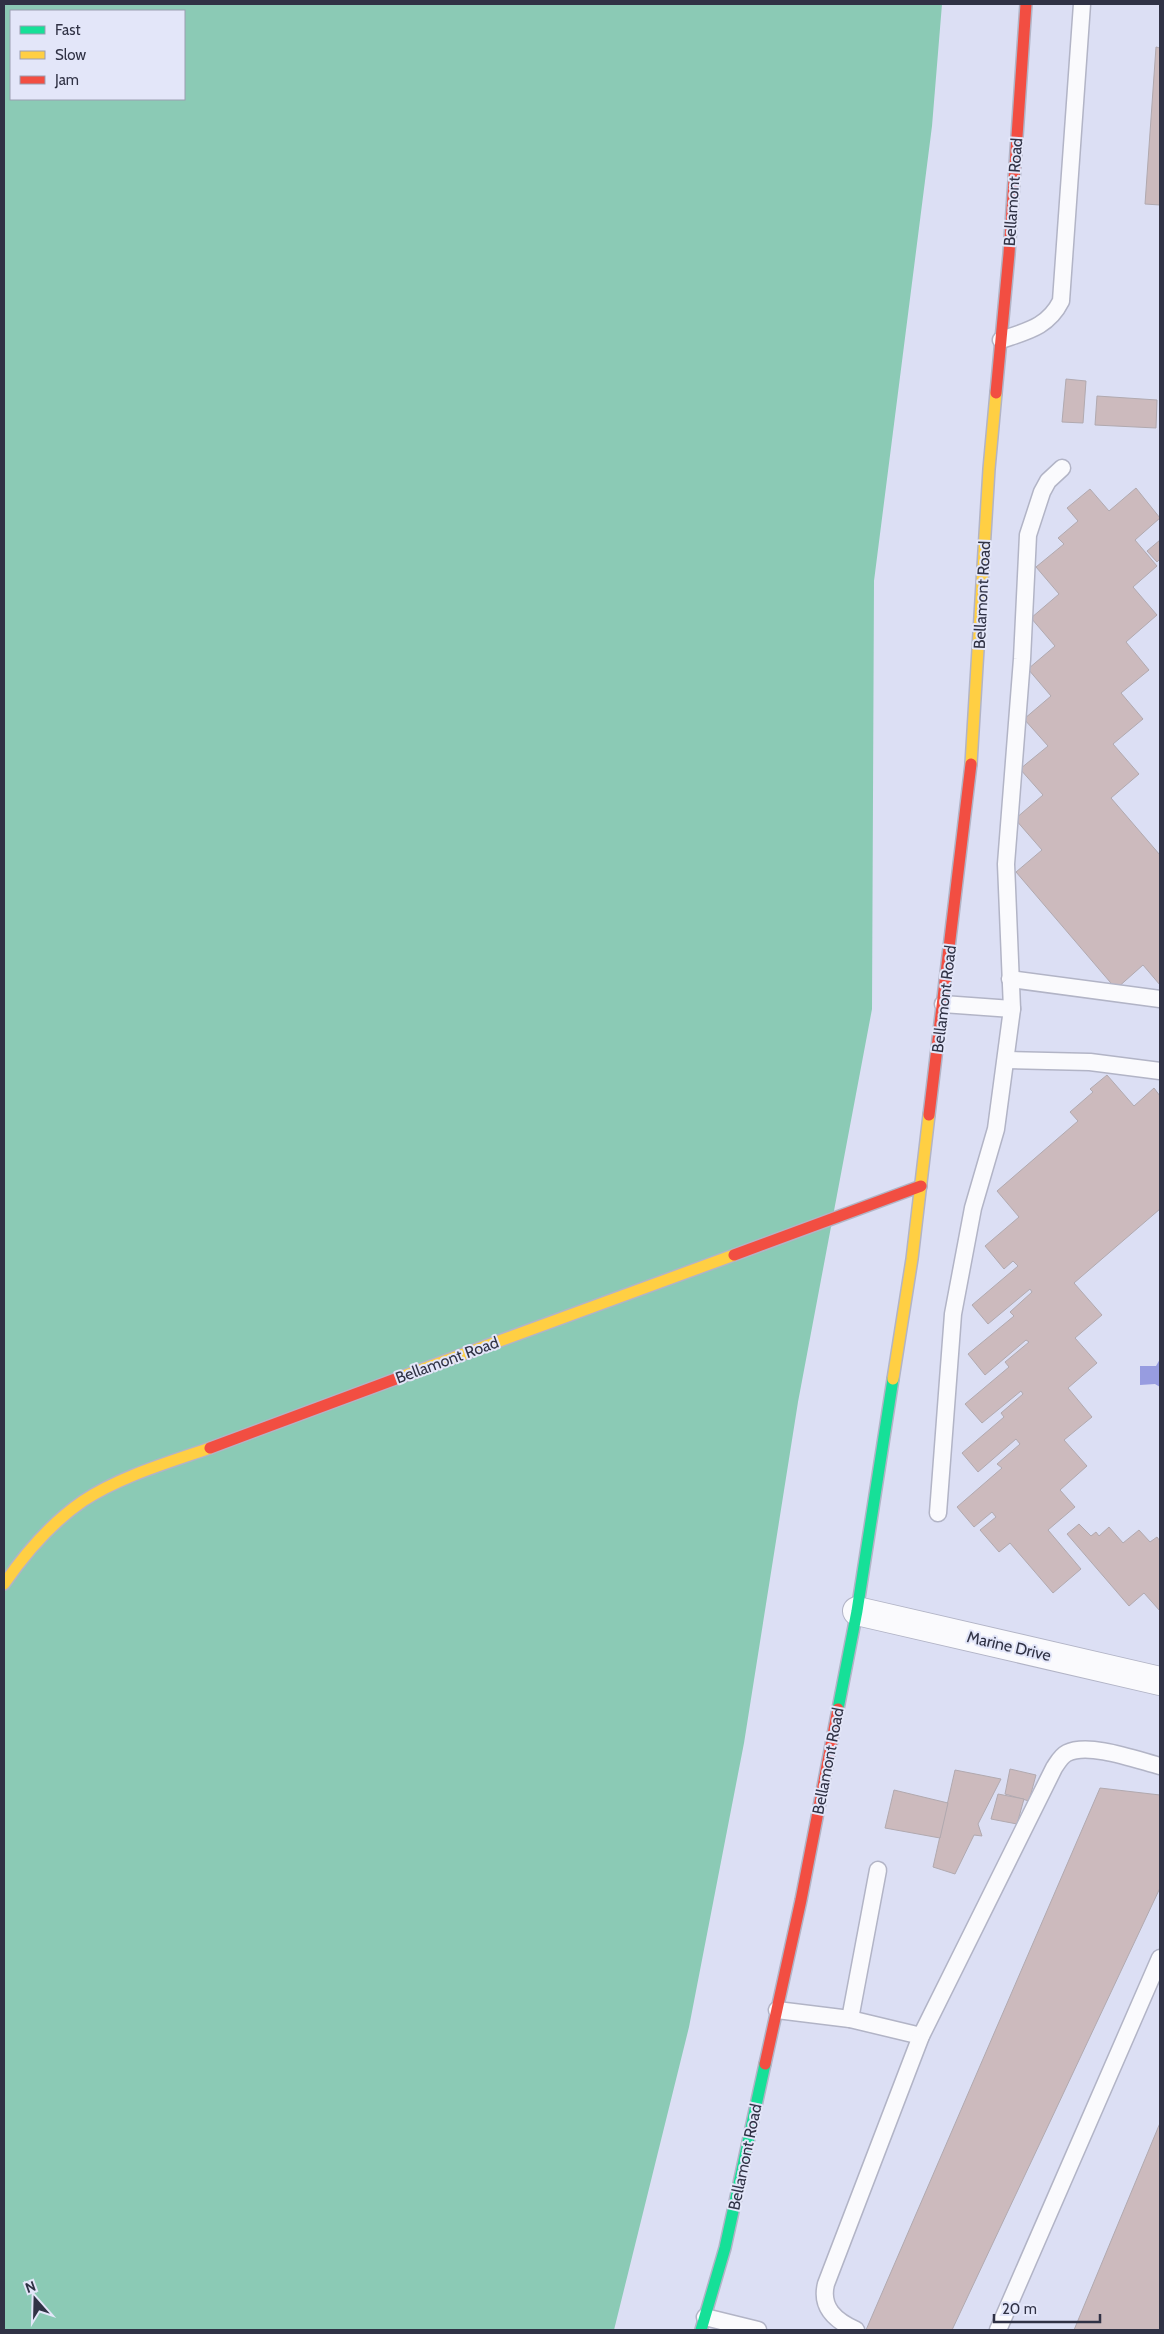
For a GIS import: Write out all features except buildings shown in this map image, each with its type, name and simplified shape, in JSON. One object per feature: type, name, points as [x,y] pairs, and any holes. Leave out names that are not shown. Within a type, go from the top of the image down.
[{"type":"street","name":"Bellamont Road","points":[[703,2324],[724,2248],[801,1900],[857,1611],[912,1259],[972,758],[990,469],[1026,4]]},
{"type":"street","name":"Bellamont Road","points":[[4,1584],[20,1560],[43,1534],[98,1492],[133,1476],[921,1186]]},
{"type":"street","name":"Marine Drive","points":[[857,1611],[1160,1681]]},
{"type":"lane","points":[[1001,340],[1038,328],[1055,314],[1061,301],[1082,4]]},
{"type":"lane","points":[[938,1513],[954,1314],[973,1208],[996,1129],[1012,1009],[1006,864],[1022,659],[1028,535],[1042,492],[1048,482],[1062,468]]},
{"type":"lane","points":[[1010,979],[1160,999]]},
{"type":"lane","points":[[943,1004],[1012,1009]]},
{"type":"lane","points":[[1006,1060],[1090,1062],[1160,1071]]},
{"type":"lane","points":[[856,2330],[841,2323],[832,2315],[826,2304],[824,2292],[921,2036],[1061,1757],[1075,1750],[1088,1748],[1160,1766]]},
{"type":"lane","points":[[850,2020],[878,1870]]},
{"type":"lane","points":[[998,2330],[1160,1958]]},
{"type":"lane","points":[[777,2010],[850,2020],[921,2036]]},
{"type":"lane","points":[[703,2324],[758,2330]]},
{"type":"green space","points":[[4,4],[942,4],[932,126],[874,581],[872,1009],[798,1402],[744,1743],[689,2027],[614,2330],[4,2330]]},
{"type":"water","points":[[1160,1359],[1160,1387],[1155,1384],[1140,1385],[1140,1366],[1156,1366]]},
{"type":"traffic: fast","points":[[838,1709],[857,1611],[893,1379]]},
{"type":"traffic: fast","points":[[701,2330],[725,2248],[765,2064]]},
{"type":"traffic: slow","points":[[971,764],[989,469],[996,393]]},
{"type":"traffic: slow","points":[[893,1379],[912,1259],[929,1115]]},
{"type":"traffic: slow","points":[[401,1377],[734,1255]]},
{"type":"traffic: slow","points":[[4,1584],[40,1539],[60,1519],[83,1501],[129,1477],[210,1448]]},
{"type":"traffic: jam","points":[[996,393],[1009,254],[1026,4]]},
{"type":"traffic: jam","points":[[929,1115],[971,764]]},
{"type":"traffic: jam","points":[[734,1255],[921,1186]]},
{"type":"traffic: jam","points":[[210,1448],[401,1377]]},
{"type":"traffic: jam","points":[[765,2064],[801,1900],[838,1709]]}]
